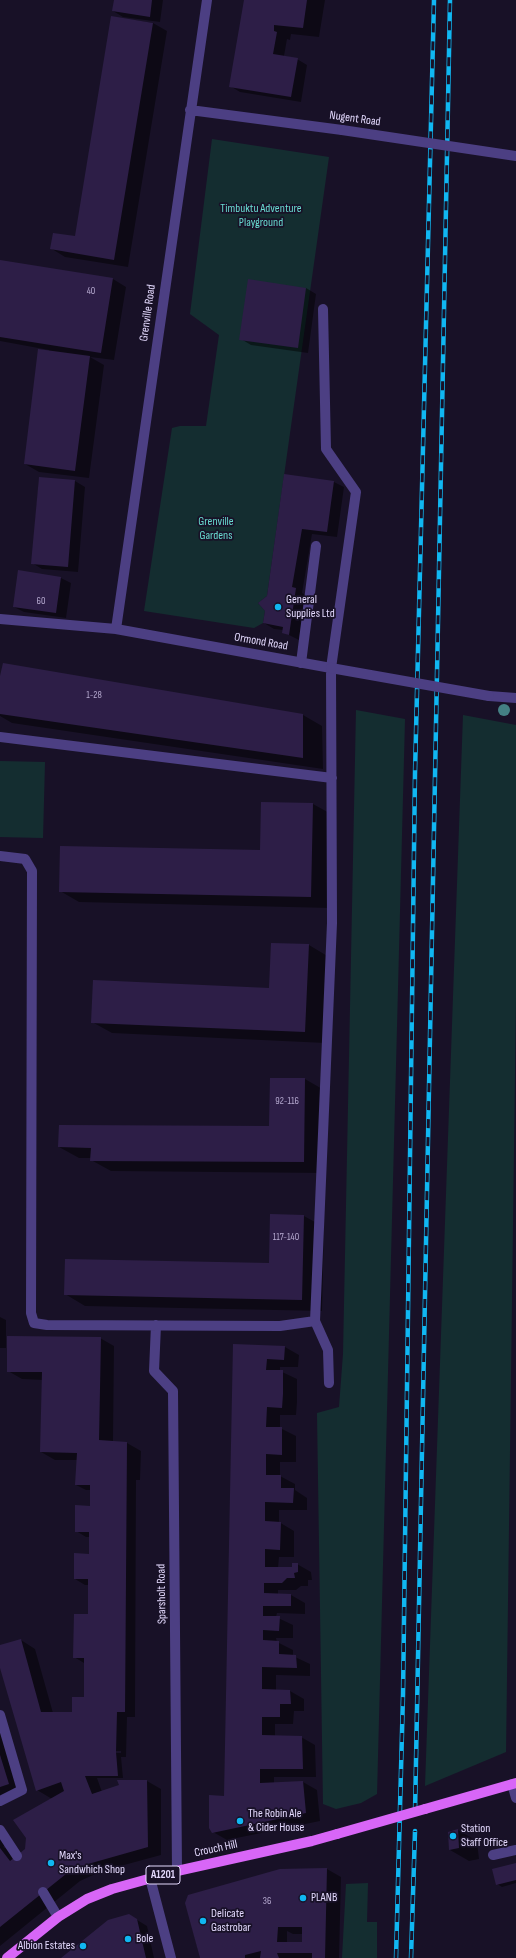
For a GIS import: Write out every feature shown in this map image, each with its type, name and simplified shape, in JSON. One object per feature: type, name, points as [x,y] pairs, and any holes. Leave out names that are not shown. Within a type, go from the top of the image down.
[{"type":"main road","name":"Crouch Hill","points":[[7,1958],[58,1917],[87,1899],[99,1894],[177,1871],[312,1841],[514,1783]]},
{"type":"street","name":"Grenville Road","points":[[116,629],[207,0]]},
{"type":"street","name":"Nugent Road","points":[[190,110],[342,130],[516,156]]},
{"type":"street","points":[[323,309],[326,449],[356,492],[331,668],[332,923],[315,1322],[328,1350],[329,1383]]},
{"type":"street","points":[[301,663],[316,546]]},
{"type":"street","name":"Ormond Road","points":[[0,619],[116,629],[489,696],[516,698]]},
{"type":"street","points":[[0,737],[332,778]]},
{"type":"street","points":[[0,856],[25,859],[32,871],[31,1313],[34,1323],[47,1325],[280,1326],[315,1322]]},
{"type":"street","name":"Sparsholt Road","points":[[156,1325],[154,1371],[173,1391],[177,1871]]},
{"type":"street","points":[[0,1715],[22,1790],[0,1801]]},
{"type":"street","points":[[514,1783],[516,1798]]},
{"type":"street","points":[[0,1830],[17,1856]]},
{"type":"street","points":[[493,1856],[516,1850]]},
{"type":"street","points":[[150,1878],[171,1958]]},
{"type":"street","points":[[43,1892],[58,1917]]},
{"type":"green space","points":[[212,139],[329,157],[267,596],[258,603],[265,611],[263,623],[254,628],[144,611],[172,428],[180,426],[206,426],[219,335],[190,314]]},
{"type":"green space","points":[[356,710],[405,719],[377,1794],[361,1803],[336,1809],[323,1804],[317,1413],[339,1407],[343,1354]]},
{"type":"green space","points":[[463,715],[516,725],[516,998],[506,1752],[425,1786]]},
{"type":"green space","points":[[0,761],[45,762],[43,838],[0,837]]},
{"type":"green space","points":[[368,1883],[367,1922],[377,1922],[377,1958],[342,1958],[346,1884]]},
{"type":"building","points":[[114,0],[152,0],[150,17],[112,11]]},
{"type":"building","points":[[244,0],[307,0],[303,28],[274,25],[274,31],[277,32],[273,54],[298,58],[291,97],[229,87]]},
{"type":"building","points":[[111,16],[153,23],[114,260],[50,249],[53,233],[75,236]]},
{"type":"building","points":[[0,260],[113,278],[101,353],[0,337]]},
{"type":"building","points":[[248,279],[306,288],[298,348],[239,340]]},
{"type":"building","points":[[38,349],[90,356],[75,471],[24,464]]},
{"type":"building","points":[[284,474],[334,481],[327,532],[302,529],[292,587],[296,588],[289,635],[282,633],[283,627],[263,623],[265,611],[258,603],[267,596]]},
{"type":"building","points":[[39,477],[75,480],[68,567],[31,564]]},
{"type":"building","points":[[18,570],[61,577],[56,613],[13,607]]},
{"type":"building","points":[[3,663],[303,714],[303,758],[0,714],[0,676]]},
{"type":"building","points":[[261,802],[313,803],[311,897],[59,892],[60,846],[260,850]]},
{"type":"building","points":[[271,943],[309,944],[305,1032],[91,1023],[93,980],[269,988]]},
{"type":"building","points":[[270,1078],[305,1078],[304,1162],[90,1161],[91,1148],[58,1147],[59,1125],[269,1126]]},
{"type":"building","points":[[270,1214],[304,1215],[302,1300],[64,1295],[65,1259],[269,1263]]},
{"type":"building","points":[[7,1336],[101,1337],[99,1440],[127,1442],[125,1712],[117,1712],[116,1752],[118,1776],[85,1776],[92,1794],[119,1785],[117,1780],[147,1780],[148,1847],[88,1864],[66,1874],[0,1927],[0,1848],[10,1861],[25,1849],[26,1838],[13,1820],[64,1791],[61,1782],[36,1791],[0,1668],[0,1645],[21,1639],[41,1712],[72,1712],[72,1697],[84,1697],[84,1658],[73,1658],[74,1614],[88,1614],[88,1579],[74,1579],[74,1553],[89,1554],[89,1532],[75,1532],[75,1505],[90,1506],[90,1485],[75,1485],[77,1453],[40,1452],[42,1372],[7,1372]]},
{"type":"building","points":[[233,1344],[285,1346],[284,1360],[267,1359],[266,1370],[283,1370],[283,1394],[282,1408],[267,1407],[266,1427],[282,1427],[282,1455],[266,1454],[266,1475],[281,1475],[281,1488],[294,1488],[293,1503],[265,1502],[265,1521],[281,1522],[280,1550],[265,1549],[265,1567],[292,1567],[292,1563],[298,1563],[298,1572],[294,1573],[295,1578],[287,1578],[282,1583],[264,1583],[264,1593],[291,1594],[291,1606],[263,1606],[263,1616],[280,1616],[279,1631],[263,1630],[263,1640],[279,1641],[279,1654],[296,1655],[297,1668],[262,1667],[262,1689],[290,1690],[291,1704],[280,1704],[280,1717],[262,1717],[262,1735],[302,1736],[303,1769],[260,1769],[260,1783],[303,1781],[306,1813],[212,1833],[209,1828],[209,1795],[224,1796]]},
{"type":"building","points":[[0,1755],[9,1784],[0,1787]]},
{"type":"building","name":"Station Staff Office","points":[[458,1829],[459,1848],[449,1850],[448,1832]]},
{"type":"building","points":[[516,1863],[516,1880],[496,1885],[492,1869]]},
{"type":"building","points":[[327,1868],[325,1958],[312,1958],[312,1953],[277,1953],[279,1958],[260,1958],[261,1951],[245,1955],[245,1958],[200,1958],[185,1903],[188,1895],[280,1869]],"holes":[[[278,1927],[302,1927],[302,1942],[277,1942]]]},
{"type":"building","points":[[129,1914],[137,1919],[146,1958],[61,1958],[108,1920]]},
{"type":"railway","points":[[396,1958],[403,1695],[415,773],[434,0]]},
{"type":"railway","points":[[415,1812],[450,0]]},
{"type":"railway","points":[[411,1958],[415,1831]]},
{"type":"place","name":"General Supplies Ltd","points":[[278,607]]},
{"type":"place","name":"The Robin Ale & Cider House","points":[[240,1821]]},
{"type":"place","name":"Station Staff Office","points":[[453,1836]]},
{"type":"place","name":"Max's Sandwhich Shop","points":[[51,1863]]},
{"type":"place","name":"PLANB","points":[[303,1898]]},
{"type":"place","name":"Delicate Gastrobar","points":[[203,1921]]},
{"type":"place","name":"Bole","points":[[128,1939]]},
{"type":"place","name":"Albion Estates","points":[[83,1946]]},
{"type":"park label","name":"Timbuktu Adventure Playground","points":[[261,216]]},
{"type":"park label","name":"Grenville Gardens","points":[[216,529]]}]
